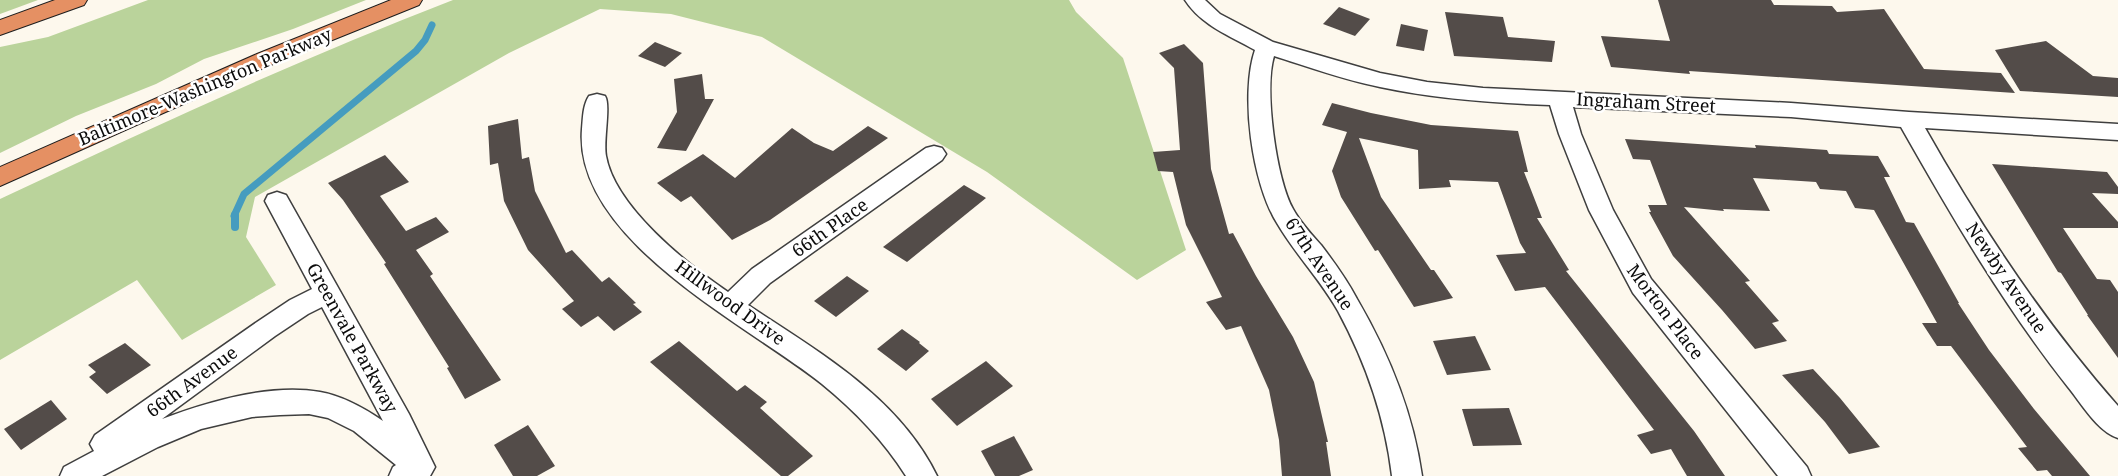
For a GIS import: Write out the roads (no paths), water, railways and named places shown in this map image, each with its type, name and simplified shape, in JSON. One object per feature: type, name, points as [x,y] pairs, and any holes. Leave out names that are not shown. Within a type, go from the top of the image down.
[{"type":"highway","points":[[0,28],[76,0]]},
{"type":"highway","name":"Baltimore-Washington Parkway","points":[[0,177],[264,59],[411,0]]},
{"type":"street","name":"Ingraham Street","points":[[1195,0],[1213,18],[1266,47],[1378,80],[1427,89],[1483,95],[1791,110],[1909,120],[2118,132]]},
{"type":"street","name":"67th Avenue","points":[[1266,47],[1260,68],[1263,126],[1270,174],[1277,201],[1295,231],[1351,309],[1368,342],[1396,420],[1406,462],[1407,476]]},
{"type":"street","name":"Morton Place","points":[[1559,99],[1570,134],[1601,210],[1642,286],[1796,476]]},
{"type":"street","name":"Hillwood Drive","points":[[597,101],[593,122],[595,163],[619,209],[632,226],[701,286],[809,359],[849,390],[882,421],[917,466],[922,476]]},
{"type":"street","name":"Newby Avenue","points":[[1909,120],[1956,202],[2027,312],[2072,372],[2118,426]]},
{"type":"street","name":"66th Place","points":[[730,306],[761,276],[934,154]]},
{"type":"street","name":"Greenvale Parkway","points":[[277,201],[399,423],[416,473]]},
{"type":"street","name":"66th Avenue","points":[[60,476],[299,306],[328,293]]},
{"type":"street","name":"66th Avenue","points":[[75,476],[129,446],[180,423],[234,409],[268,403],[301,402],[325,405],[347,414],[373,429],[416,473]]},
{"type":"waterway","points":[[234,216],[244,194],[416,51],[425,40],[432,25]]},
{"type":"waterway","points":[[235,215],[235,227]]}]
